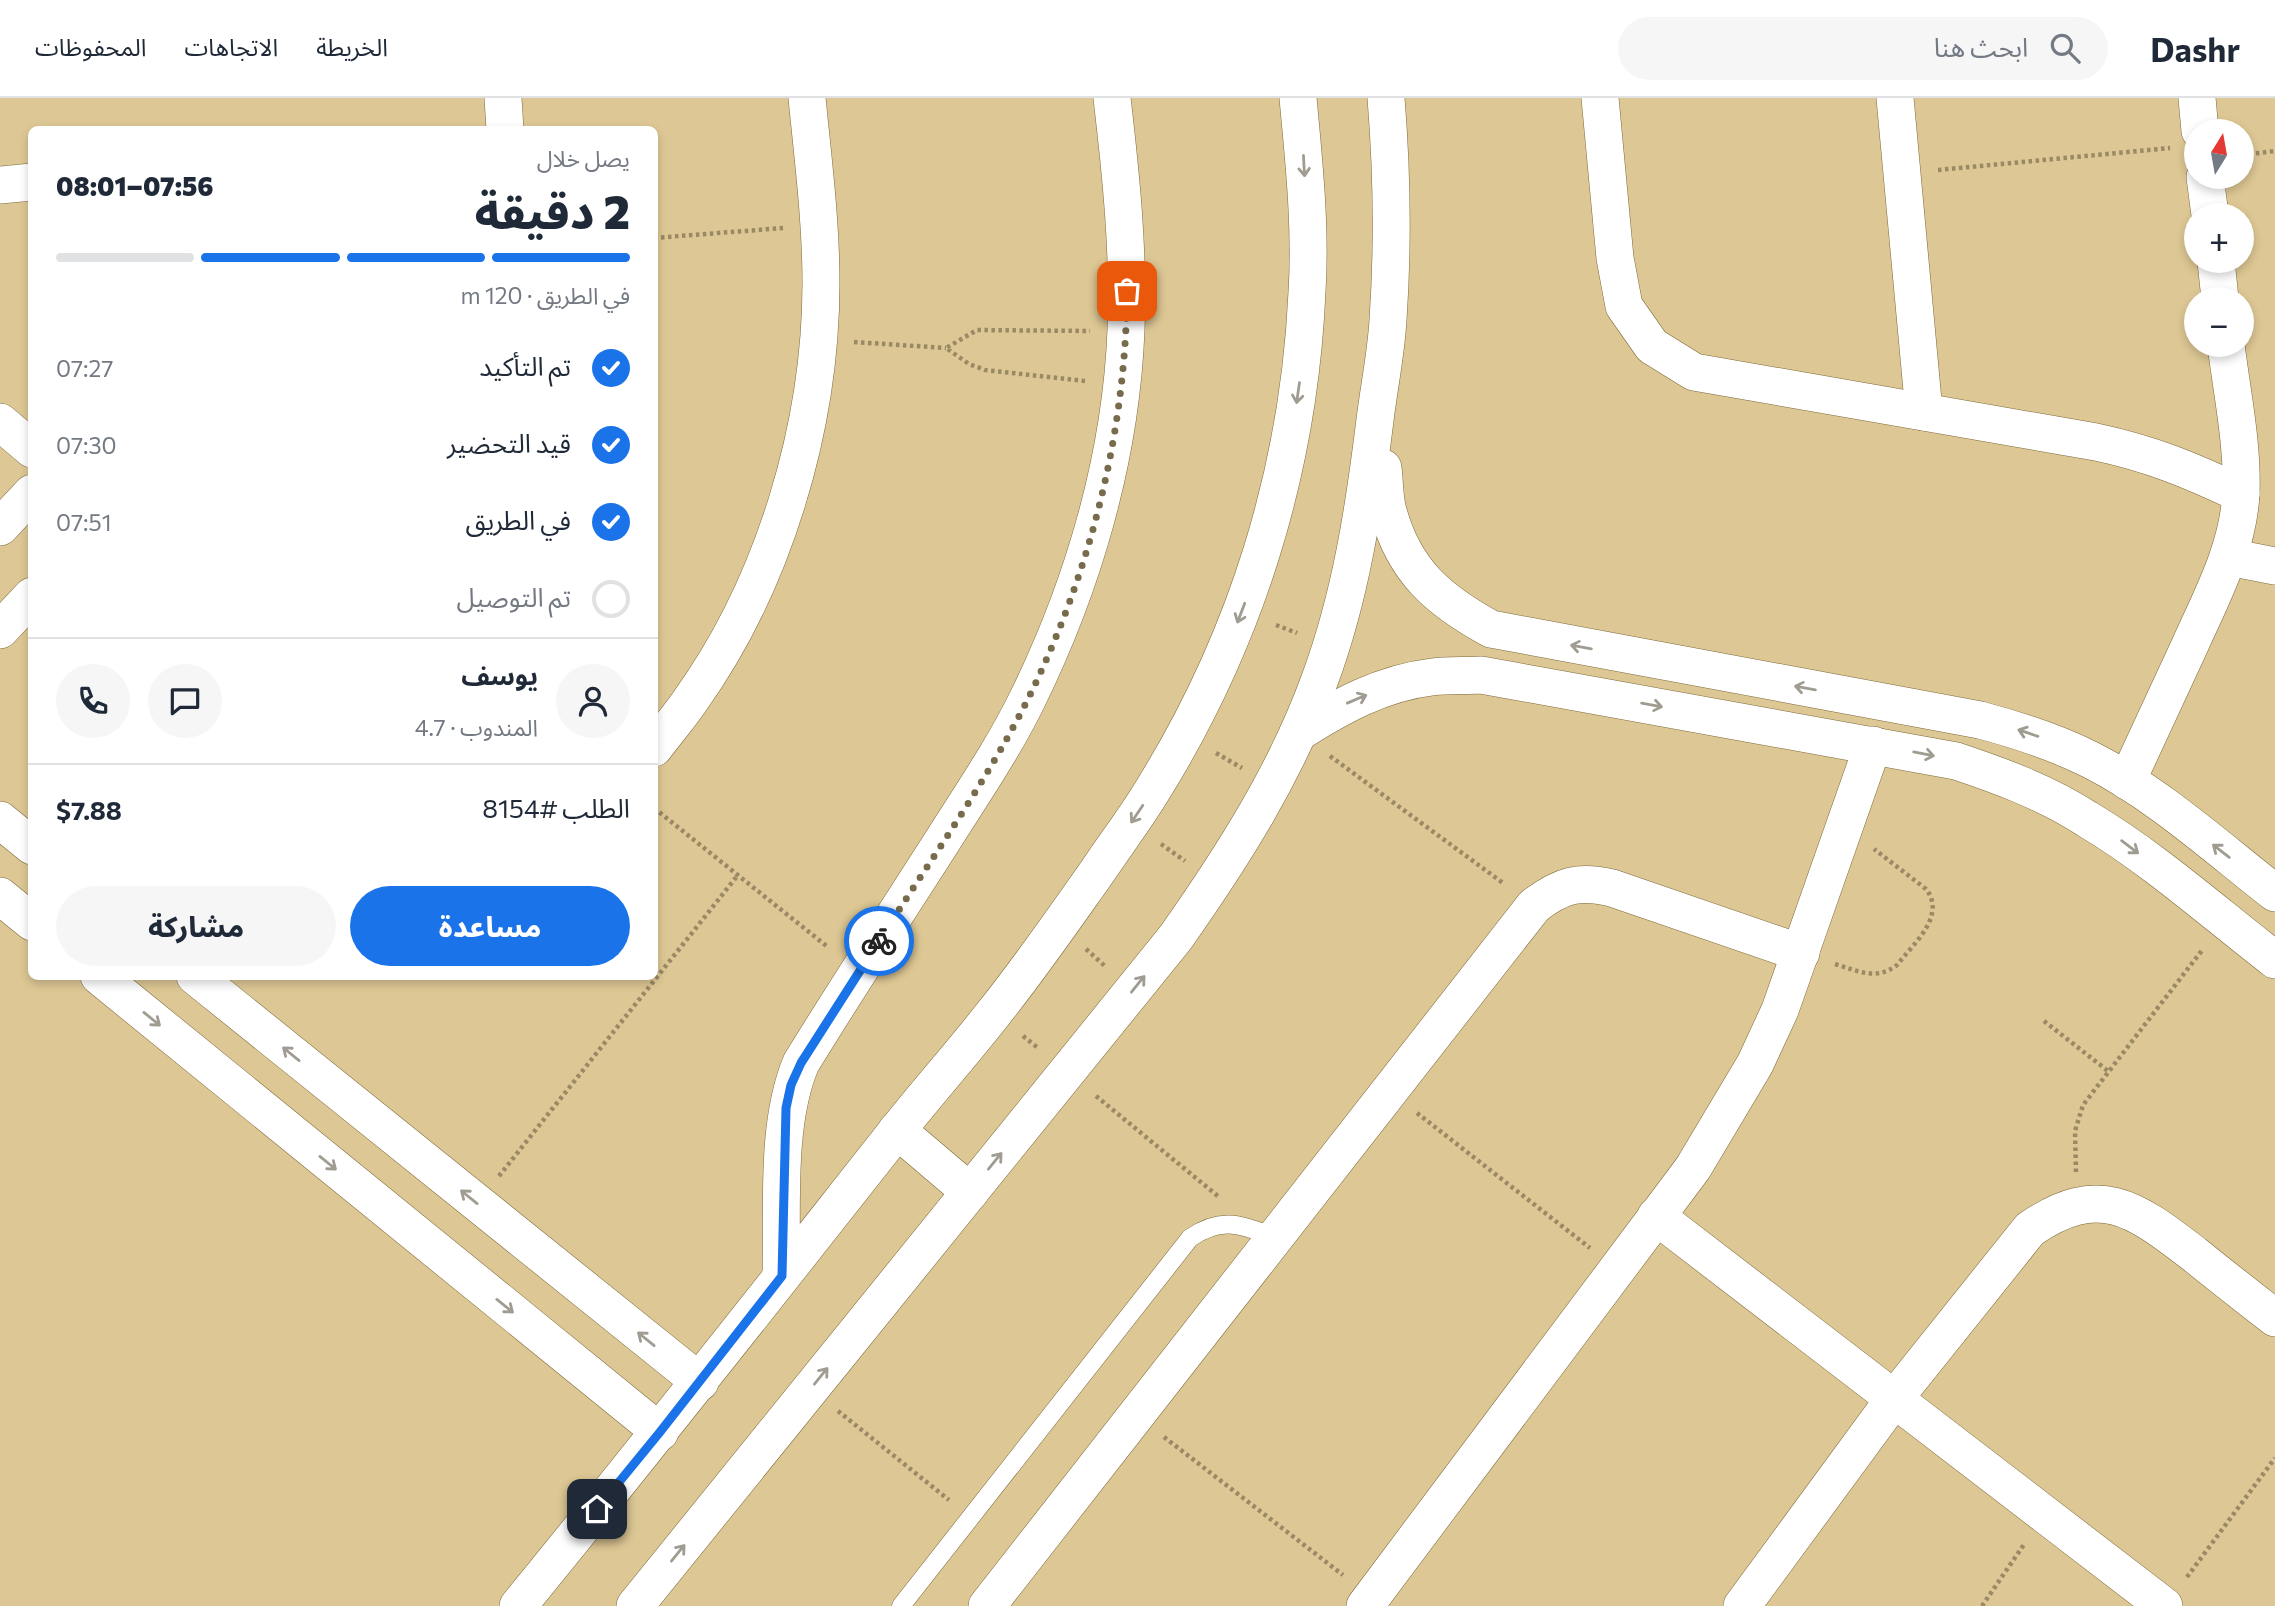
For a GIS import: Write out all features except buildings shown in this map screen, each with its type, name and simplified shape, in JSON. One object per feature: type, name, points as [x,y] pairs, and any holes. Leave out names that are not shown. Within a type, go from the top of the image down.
[{"type":"street","points":[[503,98],[505,126]]},
{"type":"street","points":[[658,743],[691,700],[731,634],[765,564],[790,492],[808,417],[818,340],[821,283],[807,98]]},
{"type":"street","points":[[782,1276],[784,1132],[791,1085],[801,1063],[993,761],[1026,702],[1055,641],[1098,513],[1112,448],[1126,331],[1125,214],[1112,98]]},
{"type":"street","points":[[518,1606],[660,1432],[897,1130],[995,1013],[1131,822],[1184,736],[1214,677],[1242,612],[1279,493],[1294,421],[1303,355],[1308,251],[1298,98]]},
{"type":"street","points":[[635,1606],[1176,937],[1214,882],[1274,785],[1320,680],[1355,558],[1364,510],[1388,323],[1391,251],[1386,98]]},
{"type":"street","points":[[1600,98],[1615,258],[1624,306],[1652,346],[1694,372],[2143,452],[2188,469],[2241,494]]},
{"type":"street","points":[[1895,98],[1924,412]]},
{"type":"street","points":[[2194,119],[2197,98]]},
{"type":"street","points":[[0,185],[28,182]]},
{"type":"street","points":[[2127,781],[2229,556],[2237,526],[2241,494],[2240,460],[2227,357]]},
{"type":"street","points":[[1375,419],[1387,509],[1401,548],[1424,582],[1455,609],[1491,629],[1980,720],[2019,730],[2056,744],[2127,781],[2275,892]]},
{"type":"street","points":[[0,422],[28,446]]},
{"type":"street","points":[[0,527],[28,497]]},
{"type":"street","points":[[2229,556],[2275,566]]},
{"type":"street","points":[[0,630],[28,600]]},
{"type":"street","points":[[1298,733],[1339,706],[1384,687],[1432,677],[1481,675],[1956,761],[2000,776],[2086,817],[2125,843],[2275,960]]},
{"type":"street","points":[[1368,1601],[1693,1168],[1755,1064],[1780,1010],[1873,745]]},
{"type":"street","points":[[0,820],[28,843]]},
{"type":"street","points":[[987,1606],[1534,906],[1550,892],[1570,885],[1592,883],[1801,953]]},
{"type":"street","points":[[0,897],[28,919]]},
{"type":"street","points":[[104,980],[660,1432]]},
{"type":"street","points":[[200,980],[699,1382]]},
{"type":"street","points":[[897,1130],[970,1192]]},
{"type":"street","points":[[1742,1606],[1894,1399],[2030,1228],[2052,1213],[2078,1205],[2104,1204],[2131,1210],[2275,1318]]},
{"type":"street","points":[[1656,1216],[2045,1515],[2172,1595]]},
{"type":"lane","points":[[901,1606],[1190,1238],[1214,1225],[1228,1224],[1240,1225],[1275,1237]]},
{"type":"path","points":[[1902,173],[2184,140]]},
{"type":"path","points":[[2254,154],[2275,152]]},
{"type":"path","points":[[658,238],[818,225]]},
{"type":"path","points":[[946,348],[968,334],[985,329],[1126,331]]},
{"type":"path","points":[[818,340],[946,348],[969,364],[985,370],[1121,385]]},
{"type":"path","points":[[1242,612],[1331,646]]},
{"type":"path","points":[[1298,733],[1534,906]]},
{"type":"path","points":[[1184,736],[1274,785]]},
{"type":"path","points":[[658,811],[859,972]]},
{"type":"path","points":[[1131,822],[1214,882]]},
{"type":"path","points":[[1801,953],[1869,975],[1879,975],[1897,965],[1933,915],[1932,896],[1926,889],[1845,827]]},
{"type":"path","points":[[658,976],[738,875]]},
{"type":"path","points":[[2078,1205],[2075,1131],[2078,1118],[2090,1094],[2225,921]]},
{"type":"path","points":[[1060,925],[1132,991]]},
{"type":"path","points":[[477,1203],[654,980]]},
{"type":"path","points":[[995,1013],[1217,1196],[1224,1204],[1228,1224]]},
{"type":"path","points":[[2044,1021],[2108,1071]]},
{"type":"path","points":[[1389,1091],[1617,1269]]},
{"type":"path","points":[[811,1388],[970,1518]]},
{"type":"path","points":[[1136,1415],[1368,1601]]},
{"type":"path","points":[[2172,1595],[2275,1458]]},
{"type":"path","points":[[1982,1606],[2045,1515]]},
{"type":"way so far","points":[[879,941],[993,761],[1026,702],[1055,641],[1098,513],[1112,448],[1121,385],[1127,291]]},
{"type":"route","points":[[597,1509],[782,1276],[784,1132],[791,1085],[801,1063],[879,941]]}]
